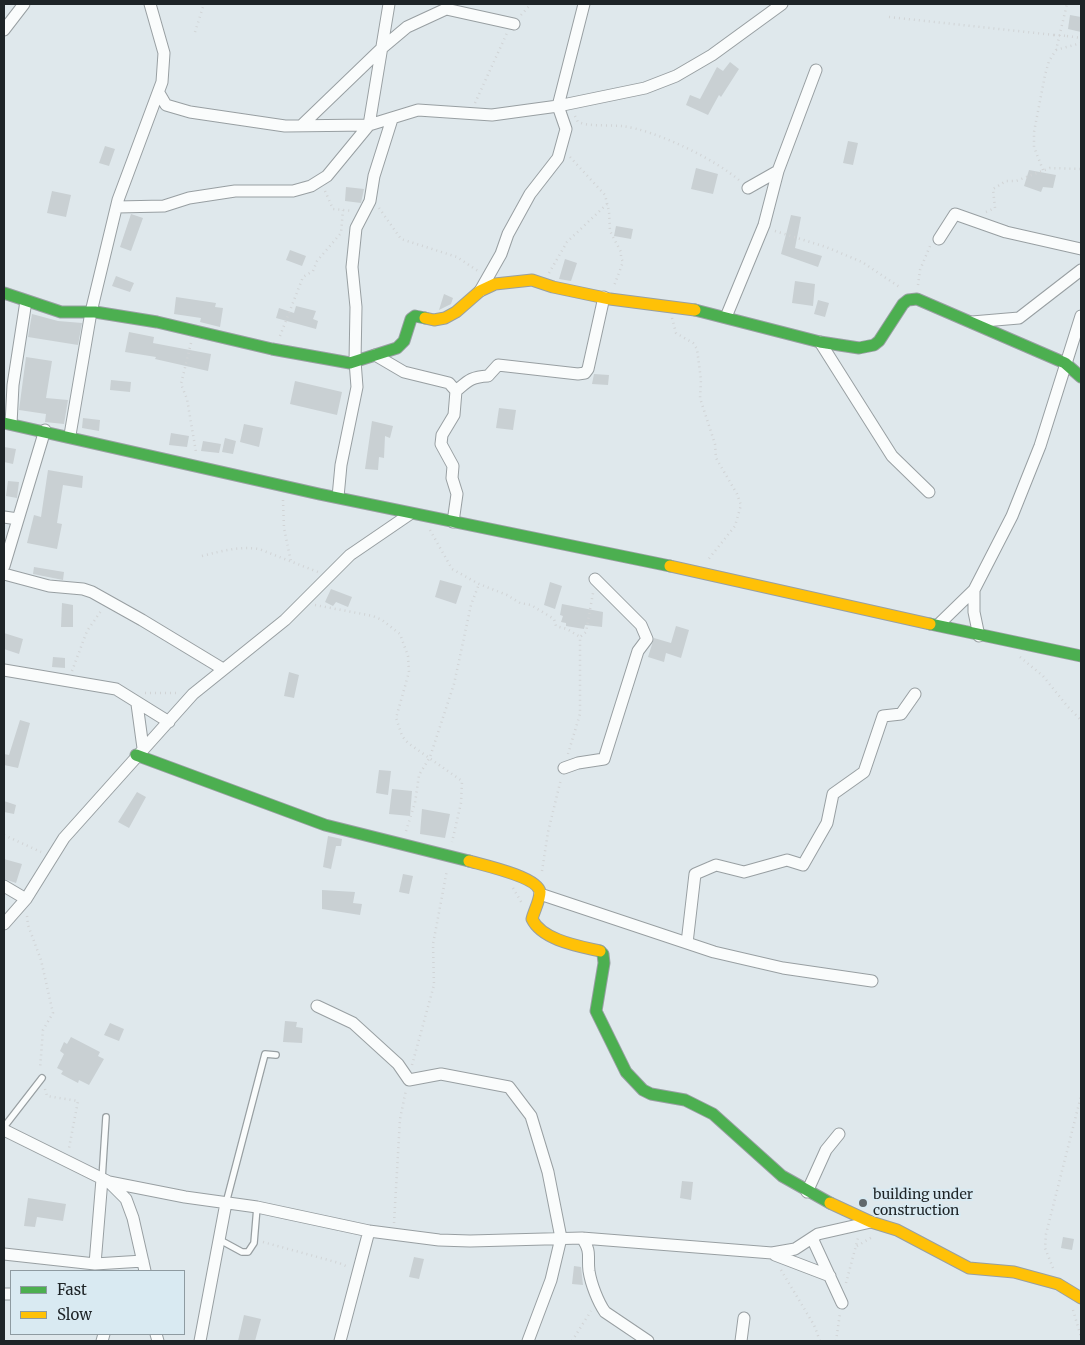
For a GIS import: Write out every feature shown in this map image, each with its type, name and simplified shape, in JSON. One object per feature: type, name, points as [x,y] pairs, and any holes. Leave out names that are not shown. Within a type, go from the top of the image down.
[{"type":"street","points":[[4,30],[24,4]]},
{"type":"street","points":[[70,435],[91,312],[118,207],[118,200],[159,93],[164,68],[164,54],[150,4]]},
{"type":"street","points":[[118,207],[164,206],[189,198],[235,191],[293,191],[311,186],[322,180],[369,125],[389,4]]},
{"type":"street","points":[[480,291],[501,254],[508,234],[530,194],[558,158],[566,129],[558,106],[584,4]]},
{"type":"street","points":[[159,93],[166,105],[180,110],[285,126],[369,125],[407,111],[418,110],[492,115],[558,106],[645,88],[676,76],[712,55],[782,4]]},
{"type":"street","points":[[301,126],[382,48],[407,27],[446,9],[514,24]]},
{"type":"street","points":[[726,318],[764,225],[778,171],[816,70]]},
{"type":"street","points":[[338,497],[341,465],[357,387],[355,361],[356,306],[353,260],[356,228],[370,201],[374,176],[392,118]]},
{"type":"street","points":[[748,188],[778,171]]},
{"type":"street","points":[[939,239],[955,214],[1006,232],[1081,249]]},
{"type":"street","points":[[970,322],[1019,318],[1081,270]]},
{"type":"street","points":[[4,294],[60,312],[91,312],[195,329],[272,349],[350,363],[397,348],[404,341],[411,318],[415,316],[434,320],[445,318],[456,312],[480,291],[495,284],[512,281],[532,280],[607,298],[670,304],[820,342],[859,348],[874,345],[880,341],[903,304],[913,299],[930,303],[1065,364],[1081,376]]},
{"type":"street","points":[[453,522],[457,494],[452,478],[453,466],[441,444],[442,434],[454,415],[456,391],[464,381],[488,376],[498,365],[504,364],[578,374],[585,373],[588,369],[607,298]]},
{"type":"street","points":[[26,301],[7,424],[70,435],[202,468],[410,514],[697,573],[938,625],[979,636],[1081,656]]},
{"type":"street","points":[[938,625],[974,590],[1012,516],[1040,446],[1081,316]]},
{"type":"street","points":[[820,342],[892,456],[929,492]]},
{"type":"street","points":[[375,355],[404,372],[449,383],[456,391]]},
{"type":"street","points":[[4,566],[45,430]]},
{"type":"street","points":[[4,924],[26,899],[64,838],[139,752],[169,722],[193,694],[259,642],[350,555],[410,514]]},
{"type":"street","points":[[4,517],[18,519]]},
{"type":"street","points":[[4,574],[49,586],[74,590],[83,589],[108,600],[223,669]]},
{"type":"street","points":[[564,768],[578,763],[604,759],[638,651],[647,639],[641,625],[595,579]]},
{"type":"street","points":[[974,590],[974,612],[979,636]]},
{"type":"street","points":[[4,670],[69,679],[102,688],[116,689],[137,704],[169,722]]},
{"type":"street","points":[[687,943],[695,874],[716,866],[744,872],[787,860],[802,865],[827,823],[833,794],[864,772],[883,716],[901,714],[915,694]]},
{"type":"street","points":[[137,704],[139,752]]},
{"type":"street","points":[[139,752],[324,825],[449,856],[530,880],[539,891],[714,952],[783,968],[872,981]]},
{"type":"street","points":[[4,886],[26,899]]},
{"type":"street","points":[[539,891],[532,919],[537,930],[576,946],[600,951],[603,954],[604,963],[596,1011],[633,1081],[651,1094],[679,1098],[713,1114],[782,1176],[807,1192],[871,1222],[897,1230],[969,1268],[999,1269],[1062,1287],[1081,1298]]},
{"type":"street","points":[[317,1006],[353,1023],[398,1064],[409,1080],[441,1074],[509,1087],[531,1116],[548,1172],[562,1238],[551,1280],[528,1341]]},
{"type":"street","points":[[4,1128],[66,1162],[106,1180],[226,1203],[257,1207],[394,1235],[470,1241],[582,1238],[772,1253],[795,1249],[818,1234],[871,1222]]},
{"type":"street","points":[[807,1192],[826,1150],[839,1134]]},
{"type":"street","points":[[95,1264],[106,1180]]},
{"type":"street","points":[[4,1254],[121,1267],[144,1266],[133,1218],[126,1199],[106,1180]]},
{"type":"street","points":[[200,1341],[226,1203]]},
{"type":"street","points":[[340,1341],[369,1231]]},
{"type":"street","points":[[582,1238],[590,1250],[589,1270],[605,1312],[648,1341]]},
{"type":"street","points":[[812,1238],[842,1303]]},
{"type":"street","points":[[772,1253],[830,1276]]},
{"type":"street","points":[[741,1341],[744,1318]]},
{"type":"lane","points":[[226,1203],[265,1054],[276,1055]]},
{"type":"lane","points":[[4,1128],[42,1078]]},
{"type":"lane","points":[[106,1117],[106,1180]]},
{"type":"lane","points":[[220,1240],[242,1252],[248,1252],[254,1243],[257,1207]]},
{"type":"path","points":[[195,32],[204,4]]},
{"type":"path","points":[[470,113],[496,54],[514,24],[531,4]]},
{"type":"path","points":[[1043,170],[1034,147],[1034,132],[1045,75],[1049,62],[1056,50],[1066,4]]},
{"type":"path","points":[[889,17],[1081,38]]},
{"type":"path","points":[[1056,50],[1081,43]]},
{"type":"path","points":[[559,152],[570,158],[605,195],[608,203],[610,231],[624,262],[607,298]]},
{"type":"path","points":[[322,180],[333,209],[364,212]]},
{"type":"path","points":[[370,201],[381,210],[401,239],[457,258],[488,278]]},
{"type":"path","points":[[540,283],[550,272],[567,242],[608,203]]},
{"type":"path","points":[[272,349],[290,315],[303,277],[312,271],[317,261],[341,233],[343,210]]},
{"type":"path","points":[[670,304],[676,333],[693,343],[697,349],[701,380],[700,398],[714,444],[716,458],[737,494],[741,505],[735,526],[697,573]]},
{"type":"path","points":[[195,329],[181,384],[187,399],[194,445],[202,468]]},
{"type":"path","points":[[283,486],[284,528],[287,548],[292,562]]},
{"type":"path","points":[[422,516],[452,569],[479,584],[507,595],[520,603],[531,606],[554,619],[556,626],[567,628],[580,637]]},
{"type":"path","points":[[202,556],[235,548],[250,548],[329,576]]},
{"type":"path","points":[[580,637],[586,632],[595,579]]},
{"type":"path","points":[[404,845],[406,825],[415,803],[419,775],[430,757],[454,684],[471,605],[479,584]]},
{"type":"path","points":[[69,679],[87,631],[108,600]]},
{"type":"path","points":[[303,602],[373,616],[382,620],[400,634],[408,656],[409,672],[396,718],[402,736],[408,743],[462,781],[461,803],[433,944],[434,985],[400,1119],[394,1235]]},
{"type":"path","points":[[539,891],[548,832],[580,714],[580,637]]},
{"type":"path","points":[[1010,642],[1022,661],[1043,676],[1068,708],[1080,719]]},
{"type":"path","points":[[124,694],[193,694]]},
{"type":"path","points":[[1080,719],[1081,714]]},
{"type":"path","points":[[4,835],[51,857]]},
{"type":"path","points":[[502,871],[532,919]]},
{"type":"path","points":[[26,899],[28,925],[41,960],[53,1013],[43,1030],[39,1065],[42,1078],[47,1096],[78,1101],[66,1162]]},
{"type":"path","points":[[1081,1096],[1046,1234],[1045,1248],[1081,1337]]},
{"type":"path","points":[[254,1243],[267,1242],[272,1246],[339,1263],[359,1272]]},
{"type":"path","points":[[772,1253],[814,1326],[820,1341]]},
{"type":"path","points":[[572,1341],[599,1300]]},
{"type":"building","points":[[1070,15],[1081,17],[1081,32],[1068,29]]},
{"type":"building","points":[[730,62],[739,69],[721,97],[719,95],[708,115],[686,105],[690,95],[700,99],[717,67],[723,71]]},
{"type":"building","points":[[848,141],[858,143],[853,165],[843,163]]},
{"type":"building","points":[[105,146],[115,149],[109,166],[99,163]]},
{"type":"building","points":[[696,168],[718,174],[713,194],[691,189]]},
{"type":"building","points":[[1029,170],[1056,175],[1053,188],[1043,187],[1041,192],[1024,186]]},
{"type":"building","points":[[346,187],[364,189],[361,203],[345,201]]},
{"type":"building","points":[[52,191],[71,195],[66,217],[47,213]]},
{"type":"building","points":[[131,214],[143,218],[131,251],[120,247]]},
{"type":"building","points":[[791,215],[801,217],[795,248],[822,256],[818,267],[781,254]]},
{"type":"building","points":[[616,226],[633,229],[631,239],[614,236]]},
{"type":"building","points":[[290,250],[306,256],[302,266],[286,260]]},
{"type":"building","points":[[565,259],[577,263],[571,281],[559,279]]},
{"type":"building","points":[[116,276],[134,283],[130,292],[112,286]]},
{"type":"building","points":[[795,281],[815,284],[813,306],[792,303]]},
{"type":"building","points":[[444,294],[453,298],[451,304],[439,310]]},
{"type":"building","points":[[176,297],[216,303],[215,307],[223,308],[220,327],[200,322],[201,318],[174,314]]},
{"type":"building","points":[[818,300],[829,303],[825,317],[814,314]]},
{"type":"building","points":[[296,306],[316,311],[313,319],[318,321],[316,329],[276,318],[279,308],[294,313]]},
{"type":"building","points":[[32,314],[58,321],[82,323],[78,345],[28,337]]},
{"type":"building","points":[[129,332],[154,337],[153,343],[211,354],[208,371],[155,359],[156,357],[125,352]]},
{"type":"building","points":[[26,357],[52,361],[46,398],[68,400],[64,424],[45,422],[46,414],[19,410]]},
{"type":"building","points":[[594,374],[609,375],[608,385],[592,384]]},
{"type":"building","points":[[111,380],[131,382],[130,392],[110,390]]},
{"type":"building","points":[[295,381],[342,392],[337,415],[290,404]]},
{"type":"building","points":[[499,408],[516,410],[513,430],[496,428]]},
{"type":"building","points":[[83,418],[100,420],[99,431],[82,428]]},
{"type":"building","points":[[372,421],[393,426],[390,438],[385,436],[384,458],[379,457],[378,470],[365,469]]},
{"type":"building","points":[[244,424],[263,428],[259,447],[240,442]]},
{"type":"building","points":[[171,433],[189,436],[187,447],[169,445]]},
{"type":"building","points":[[225,438],[236,441],[233,454],[222,452]]},
{"type":"building","points":[[203,441],[221,444],[219,453],[201,451]]},
{"type":"building","points":[[4,447],[16,449],[13,464],[4,462]]},
{"type":"building","points":[[48,470],[83,476],[82,488],[63,485],[57,523],[62,524],[57,549],[27,543],[34,515],[41,517]]},
{"type":"building","points":[[8,481],[19,482],[17,498],[6,496]]},
{"type":"building","points":[[34,567],[64,572],[63,580],[33,574]]},
{"type":"building","points":[[440,580],[462,586],[456,604],[435,597]]},
{"type":"building","points":[[550,582],[562,586],[555,609],[544,605]]},
{"type":"building","points":[[331,589],[352,597],[348,607],[336,602],[333,606],[325,602]]},
{"type":"building","points":[[62,603],[73,605],[73,627],[61,627]]},
{"type":"building","points":[[562,604],[603,612],[602,627],[585,625],[584,629],[566,626],[566,623],[561,622],[563,616],[560,615]]},
{"type":"building","points":[[676,626],[689,630],[681,658],[666,653],[664,662],[648,657],[654,638],[671,643]]},
{"type":"building","points":[[4,633],[23,639],[19,654],[4,649]]},
{"type":"building","points":[[53,657],[65,658],[65,668],[52,667]]},
{"type":"building","points":[[289,672],[299,675],[294,698],[284,696]]},
{"type":"building","points":[[20,720],[30,723],[18,768],[4,765],[4,754],[9,755]]},
{"type":"building","points":[[379,770],[391,771],[388,795],[376,793]]},
{"type":"building","points":[[392,789],[412,791],[410,816],[389,814]]},
{"type":"building","points":[[137,792],[146,797],[129,828],[118,822]]},
{"type":"building","points":[[4,801],[16,805],[14,814],[4,812]]},
{"type":"building","points":[[422,809],[450,814],[445,838],[420,834]]},
{"type":"building","points":[[328,836],[342,839],[341,846],[336,846],[331,869],[323,867]]},
{"type":"building","points":[[4,859],[22,864],[16,883],[4,879]]},
{"type":"building","points":[[403,874],[413,876],[409,894],[399,892]]},
{"type":"building","points":[[322,890],[355,892],[353,903],[362,904],[360,915],[322,909]]},
{"type":"building","points":[[285,1021],[297,1022],[296,1027],[303,1028],[302,1043],[283,1042]]},
{"type":"building","points":[[110,1023],[124,1029],[119,1041],[104,1035]]},
{"type":"building","points":[[71,1037],[100,1052],[98,1056],[104,1059],[89,1085],[79,1080],[78,1083],[61,1074],[63,1071],[57,1068],[64,1054],[60,1051],[64,1042],[67,1044]]},
{"type":"building","points":[[682,1181],[693,1182],[691,1200],[680,1198]]},
{"type":"building","points":[[28,1198],[66,1204],[63,1221],[37,1217],[35,1227],[24,1226]]},
{"type":"building","points":[[1063,1237],[1074,1239],[1072,1250],[1061,1248]]},
{"type":"building","points":[[414,1257],[424,1259],[419,1279],[409,1277]]},
{"type":"building","points":[[574,1266],[581,1267],[583,1285],[572,1284]]},
{"type":"building","points":[[244,1315],[261,1319],[255,1341],[238,1341]]},
{"type":"traffic: fast","points":[[4,293],[61,312],[95,312],[157,322],[272,349],[350,363],[397,348],[404,341],[411,319],[415,316],[425,318]]},
{"type":"traffic: fast","points":[[695,310],[820,342],[859,348],[874,345],[879,341],[903,304],[908,300],[917,299],[1065,363],[1081,377]]},
{"type":"traffic: fast","points":[[4,423],[319,494],[670,566]]},
{"type":"traffic: fast","points":[[930,624],[1081,656]]},
{"type":"traffic: fast","points":[[136,755],[325,825],[469,861]]},
{"type":"traffic: fast","points":[[600,951],[603,954],[604,963],[596,1011],[626,1072],[643,1090],[651,1094],[685,1100],[713,1114],[782,1176],[830,1203]]},
{"type":"traffic: slow","points":[[425,318],[434,320],[445,318],[456,312],[480,291],[495,284],[532,280],[553,287],[610,299],[695,310]]},
{"type":"traffic: slow","points":[[670,566],[930,624]]},
{"type":"traffic: slow","points":[[469,861],[509,872],[530,881],[540,892],[532,919],[537,926],[552,937],[562,941],[600,951]]},
{"type":"traffic: slow","points":[[830,1203],[871,1222],[897,1230],[969,1268],[1014,1272],[1058,1284],[1081,1298]]},
{"type":"place","name":"building under construction","points":[[863,1203]]}]
